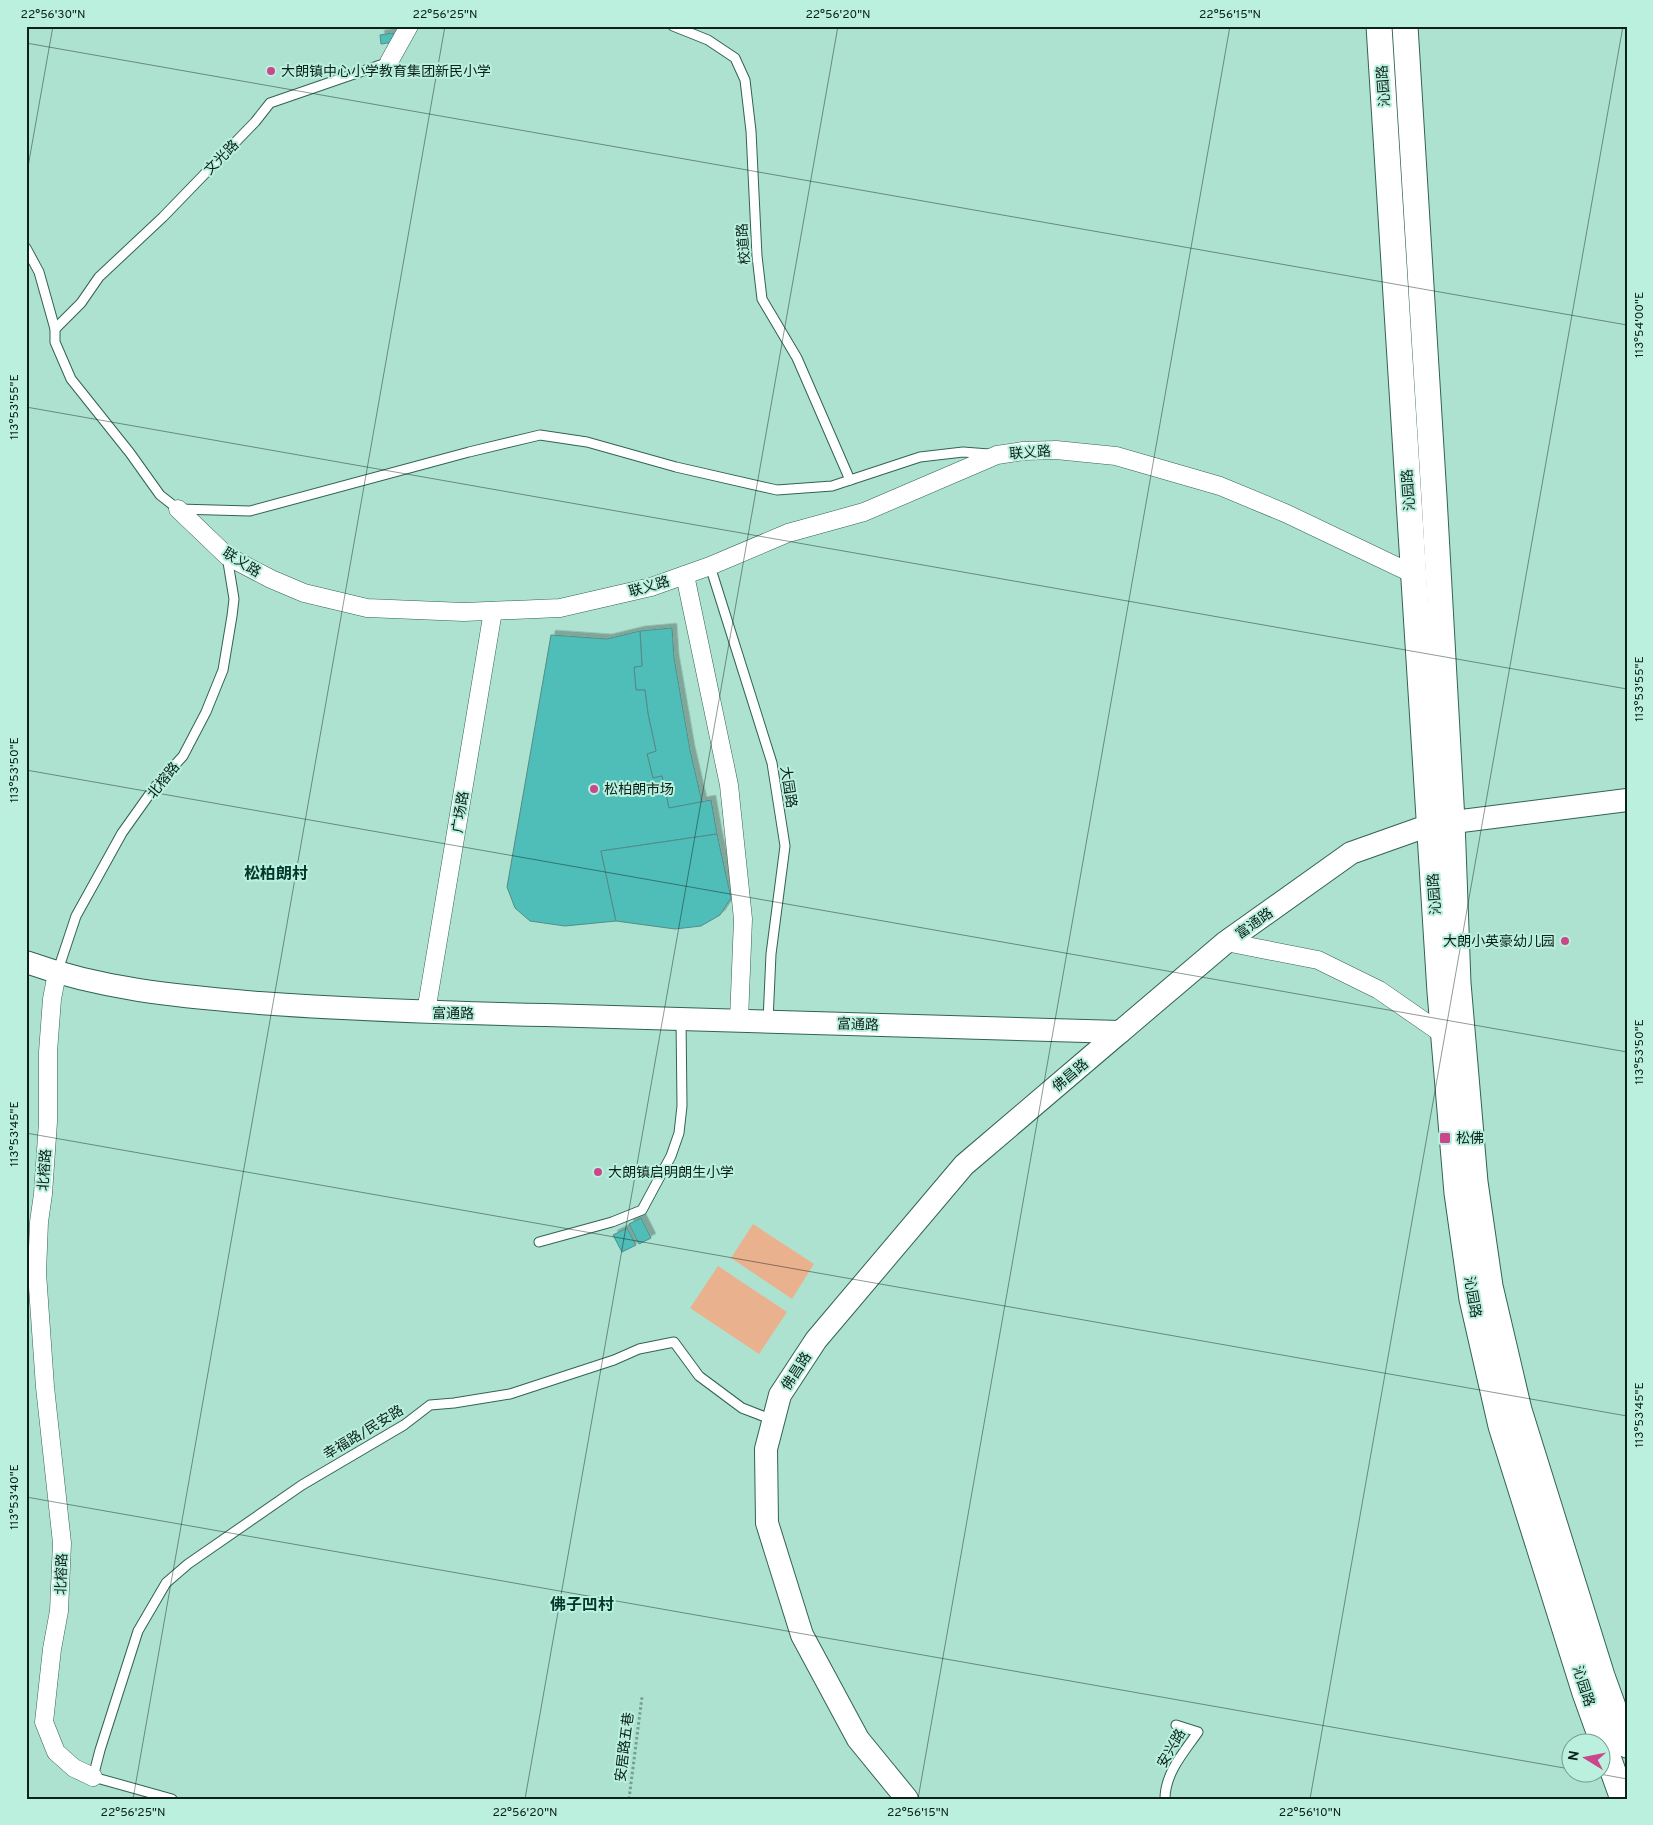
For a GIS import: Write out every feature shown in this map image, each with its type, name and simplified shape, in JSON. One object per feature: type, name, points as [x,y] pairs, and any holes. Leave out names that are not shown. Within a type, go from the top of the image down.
[{"type":"main road","name":"沁园路","points":[[1379,26],[1413,574],[1458,982],[1475,1182],[1490,1286],[1519,1410],[1602,1676],[1627,1745]]},
{"type":"main road","name":"沁园路","points":[[1405,26],[1441,823],[1444,1036],[1457,1193],[1472,1299],[1499,1416],[1585,1693],[1623,1799]]},
{"type":"street","name":"文光路","points":[[389,62],[409,26]]},
{"type":"street","name":"联义路","points":[[178,509],[227,556],[271,580],[304,593],[367,608],[464,612],[560,608],[651,587],[710,566],[788,532],[864,512],[997,455],[1023,451],[1056,450],[1116,456],[1220,486],[1413,574]]},
{"type":"street","points":[[685,575],[729,784],[743,919],[739,1020]]},
{"type":"street","name":"广场路","points":[[426,1012],[493,611]]},
{"type":"street","name":"富通路","points":[[26,962],[57,973],[92,982],[160,994],[307,1006],[426,1012],[1120,1032],[1226,942],[1351,854],[1441,823],[1627,800]]},
{"type":"street","points":[[1226,942],[1318,960],[1379,990],[1444,1036]]},
{"type":"street","name":"北榕路","points":[[57,973],[52,999],[48,1052],[48,1122],[39,1222],[37,1273],[45,1387],[62,1543],[59,1611],[52,1649],[44,1722],[56,1752],[74,1768],[93,1777]]},
{"type":"street","name":"佛昌路","points":[[907,1799],[858,1739],[802,1635],[766,1523],[766,1449],[780,1395],[816,1340],[964,1165],[1120,1032]]},
{"type":"lane","name":"校道路","points":[[673,26],[708,40],[735,58],[746,80],[751,131],[757,256],[762,299],[797,358],[850,480]]},
{"type":"lane","name":"文光路","points":[[55,329],[81,303],[99,277],[162,217],[256,122],[270,103],[389,62]]},
{"type":"lane","name":"联义路","points":[[26,248],[40,272],[55,329],[55,342],[71,379],[130,453],[160,495],[178,509]]},
{"type":"lane","points":[[178,509],[250,511],[469,452],[540,435],[587,442],[676,467],[777,490],[832,486],[920,458],[963,452],[997,455]]},
{"type":"lane","name":"北榕路","points":[[57,973],[76,916],[122,833],[154,788],[182,756],[210,704],[223,670],[234,599],[227,556]]},
{"type":"lane","name":"大园路","points":[[710,566],[772,762],[785,846],[772,954],[768,1021]]},
{"type":"lane","points":[[539,1242],[612,1222],[642,1210],[671,1156],[679,1133],[682,1106],[681,1018]]},
{"type":"lane","name":"幸福路/民安路","points":[[93,1777],[138,1631],[166,1583],[188,1564],[302,1485],[404,1425],[430,1405],[510,1394],[614,1360],[639,1349],[674,1342],[699,1376],[742,1408],[774,1420]]},
{"type":"lane","name":"安兴路","points":[[1165,1799],[1165,1788],[1177,1761],[1198,1732],[1176,1725]]},
{"type":"lane","points":[[93,1777],[172,1799]]},
{"type":"path","name":"安居路五巷","points":[[630,1799],[642,1697]]},
{"type":"shaded area","points":[[753,1224],[814,1264],[792,1299],[731,1258]]},
{"type":"shaded area","points":[[718,1266],[787,1312],[759,1354],[690,1308]]},
{"type":"building","points":[[393,33],[395,42],[381,44],[380,35]]},
{"type":"building","points":[[672,628],[674,658],[690,750],[702,802],[669,808],[662,776],[653,778],[647,754],[656,751],[645,690],[636,690],[634,667],[642,666],[640,631]]},
{"type":"building","name":"松柏朗市场","points":[[640,631],[642,666],[634,667],[636,690],[645,690],[656,751],[647,754],[653,778],[662,776],[669,808],[711,800],[717,834],[601,851],[616,921],[565,926],[530,921],[515,908],[507,887],[551,635],[607,639]]},
{"type":"building","points":[[717,834],[731,898],[720,915],[701,926],[675,929],[616,921],[601,851]]},
{"type":"building","points":[[641,1218],[651,1238],[639,1244],[629,1224]]},
{"type":"building","points":[[627,1228],[636,1245],[622,1252],[613,1235]]},
{"type":"place","name":"大朗镇中心小学教育集团新民小学","points":[[271,71]]},
{"type":"place","name":"松柏朗市场","points":[[594,789]]},
{"type":"place","name":"大朗小英豪幼儿园","points":[[1565,941]]},
{"type":"place","name":"松佛","points":[[1445,1138]]},
{"type":"place","name":"大朗镇启明朗生小学","points":[[598,1172]]},
{"type":"district","name":"松柏朗村","points":[[276,873]]},
{"type":"district","name":"佛子凹村","points":[[582,1604]]}]
